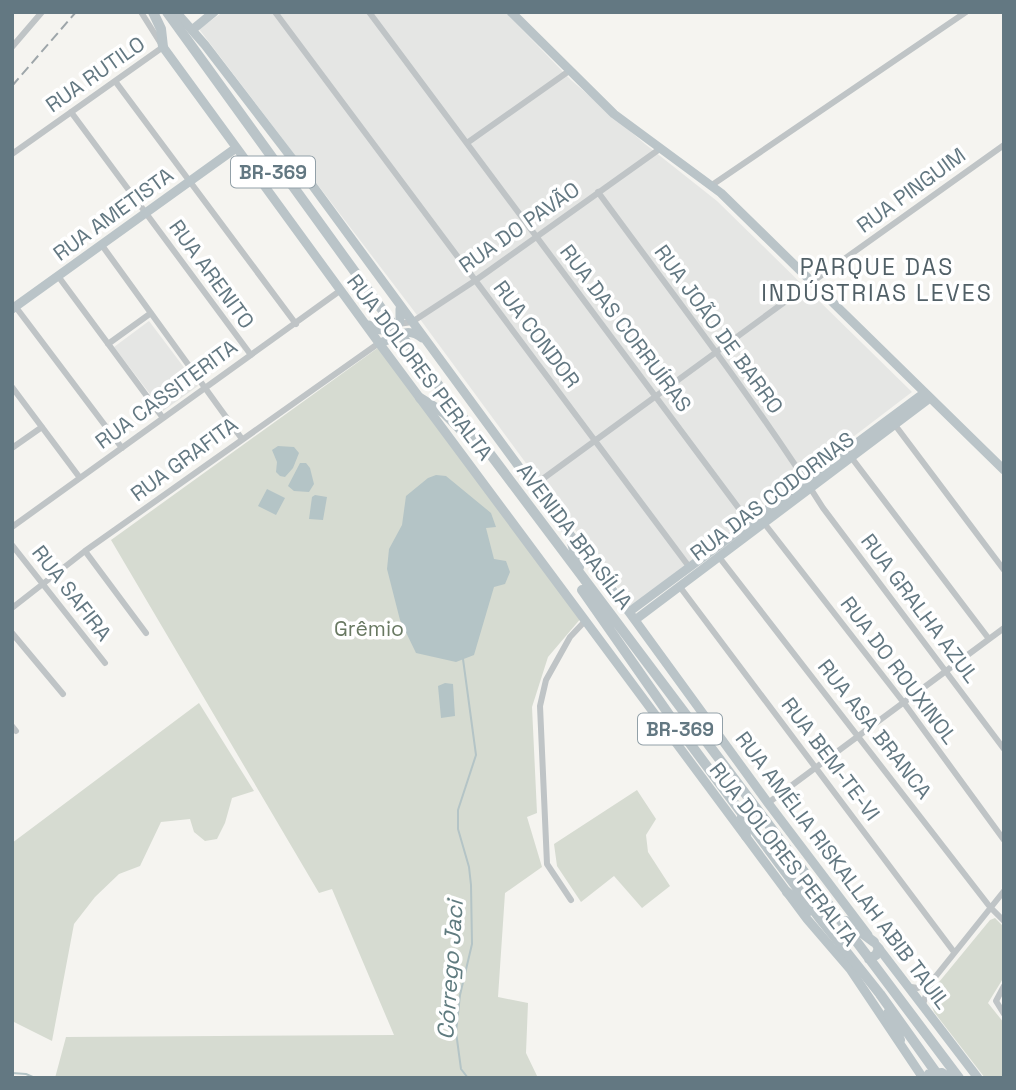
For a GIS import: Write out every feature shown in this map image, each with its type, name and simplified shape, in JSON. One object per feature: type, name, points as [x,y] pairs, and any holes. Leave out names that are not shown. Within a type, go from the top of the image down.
[{"type":"highway","points":[[156,12],[163,47]]},
{"type":"highway","name":"AVENIDA BRASÍLIA","points":[[156,12],[813,885],[874,951],[903,1005],[959,1078]]},
{"type":"highway","name":"AVENIDA BRASÍLIA","points":[[167,12],[677,726],[821,920],[880,994],[931,1076]]},
{"type":"highway","points":[[421,398],[444,413],[471,440]]},
{"type":"highway","points":[[570,536],[574,557],[594,594]]},
{"type":"highway","points":[[731,796],[744,822],[746,836]]},
{"type":"highway","points":[[813,885],[874,951],[861,957],[833,934]]},
{"type":"highway","points":[[787,892],[821,920]]},
{"type":"highway","points":[[880,994],[900,1040]]},
{"type":"highway","points":[[931,1076],[950,1078]]},
{"type":"street","points":[[13,45],[41,12]]},
{"type":"street","name":"RUA DOLORES PERALTA","points":[[141,12],[163,47],[379,343],[807,919],[850,968],[900,1040],[931,1076]]},
{"type":"street","points":[[179,15],[191,12]]},
{"type":"street","points":[[192,30],[214,12]]},
{"type":"street","name":"RUA CONDOR","points":[[275,12],[692,571]]},
{"type":"street","name":"RUA DAS CORRUÍRAS","points":[[369,12],[752,526]]},
{"type":"street","points":[[511,12],[614,114],[712,186],[1004,470]]},
{"type":"street","points":[[712,186],[966,12]]},
{"type":"street","name":"RUA AMÉLIA RISKALLAH ABIB TAUIL","points":[[179,15],[304,174],[400,307],[632,616],[874,951],[911,987],[978,1078]]},
{"type":"street","name":"RUA RUTILO","points":[[12,154],[163,47]]},
{"type":"street","points":[[467,144],[569,71]]},
{"type":"street","points":[[115,81],[296,324]]},
{"type":"street","name":"RUA ARENITO","points":[[71,112],[251,355]]},
{"type":"street","name":"RUA PINGUIM","points":[[533,486],[1004,145]]},
{"type":"street","name":"RUA AMETISTA","points":[[14,308],[236,148]]},
{"type":"street","name":"RUA DO PAVÃO","points":[[395,332],[476,280],[661,148]]},
{"type":"street","name":"RUA JOÃO DE BARRO","points":[[598,192],[808,484]]},
{"type":"street","points":[[101,244],[242,439]]},
{"type":"street","points":[[58,276],[163,418]]},
{"type":"street","name":"RUA CASSITERITA","points":[[12,527],[341,290]]},
{"type":"street","points":[[391,358],[388,347],[401,319],[400,307]]},
{"type":"street","points":[[14,308],[122,448]]},
{"type":"street","points":[[108,344],[151,313]]},
{"type":"street","points":[[362,319],[378,330],[413,332],[428,344]]},
{"type":"street","points":[[379,343],[395,332]]},
{"type":"street","name":"RUA GRAFITA","points":[[12,608],[85,551],[379,343]]},
{"type":"street","points":[[12,387],[80,478]]},
{"type":"street","name":"RUA DAS CODORNAS","points":[[808,484],[851,457],[862,444],[895,425],[927,395]]},
{"type":"street","name":"RUA DAS CODORNAS","points":[[632,616],[927,395]]},
{"type":"street","points":[[895,425],[1004,570]]},
{"type":"street","points":[[12,448],[42,427]]},
{"type":"street","points":[[851,457],[989,639]]},
{"type":"street","name":"RUA GRALHA AZUL","points":[[808,484],[823,508],[1004,749]]},
{"type":"street","name":"RUA DAS CODORNAS","points":[[632,616],[680,587],[692,571],[719,557],[752,526],[764,523],[770,513]]},
{"type":"street","name":"RUA DO ROUXINOL","points":[[764,523],[904,703],[1004,840]]},
{"type":"street","name":"RUA SAFIRA","points":[[12,545],[105,663]]},
{"type":"street","points":[[85,551],[146,633]]},
{"type":"street","name":"RUA ASA BRANCA","points":[[719,557],[990,908],[1004,921]]},
{"type":"street","name":"RUA BEM-TE-VI","points":[[680,587],[954,952]]},
{"type":"street","points":[[571,900],[547,864],[540,706],[546,680],[570,637],[586,620]]},
{"type":"street","points":[[768,803],[1004,628]]},
{"type":"street","points":[[12,633],[63,694]]},
{"type":"street","points":[[923,1004],[936,976],[1004,891]]},
{"type":"street","points":[[911,987],[922,986],[936,976]]},
{"type":"street","points":[[1004,986],[996,1001],[1004,1014]]},
{"type":"shaded area","points":[[223,12],[505,12],[571,80],[717,201],[912,392],[631,606],[417,315],[199,29]]},
{"type":"shaded area","points":[[149,321],[198,386],[163,411],[114,347]]},
{"type":"shaded area","points":[[278,446],[294,447],[299,453],[293,468],[285,477],[276,472],[277,462],[272,450]]},
{"type":"shaded area","points":[[300,463],[306,463],[310,468],[314,484],[309,492],[294,491],[288,486]]},
{"type":"shaded area","points":[[446,476],[491,513],[496,527],[486,528],[494,559],[506,561],[510,572],[505,584],[494,587],[474,655],[456,662],[416,653],[400,620],[387,569],[389,549],[402,525],[406,496],[428,478]]},
{"type":"shaded area","points":[[267,489],[285,498],[276,515],[258,506]]},
{"type":"shaded area","points":[[312,497],[327,497],[323,520],[309,519]]},
{"type":"shaded area","points":[[453,684],[455,716],[441,718],[438,686]]},
{"type":"green space","name":"Grêmio","points":[[379,347],[582,617],[548,657],[532,707],[537,813],[527,817],[542,867],[505,893],[498,997],[528,1003],[526,1053],[538,1078],[55,1078],[66,1037],[394,1035],[332,889],[319,893],[111,540]]},
{"type":"green space","points":[[199,703],[254,791],[232,798],[217,839],[205,841],[194,832],[190,819],[161,822],[140,866],[119,874],[95,897],[74,924],[52,1041],[12,1021],[12,843]]},
{"type":"green space","points":[[637,790],[656,819],[646,835],[648,852],[670,886],[642,908],[614,876],[581,902],[557,866],[554,844]]},
{"type":"green space","points":[[995,918],[1004,927],[1004,977],[988,1003],[1004,1023],[1004,1078],[985,1078],[934,1012],[930,993],[990,920]]},
{"type":"waterway","name":"Córrego Jaci","points":[[463,659],[476,755],[458,810],[458,829],[469,867],[471,885],[472,944],[460,995],[456,1032],[461,1069],[468,1078]]},
{"type":"waterway","points":[[12,1073],[35,1078]]},
{"type":"railway","points":[[12,86],[76,12]]},
{"type":"district","name":"PARQUE DAS INDÚSTRIAS LEVES","points":[[877,280]]}]
